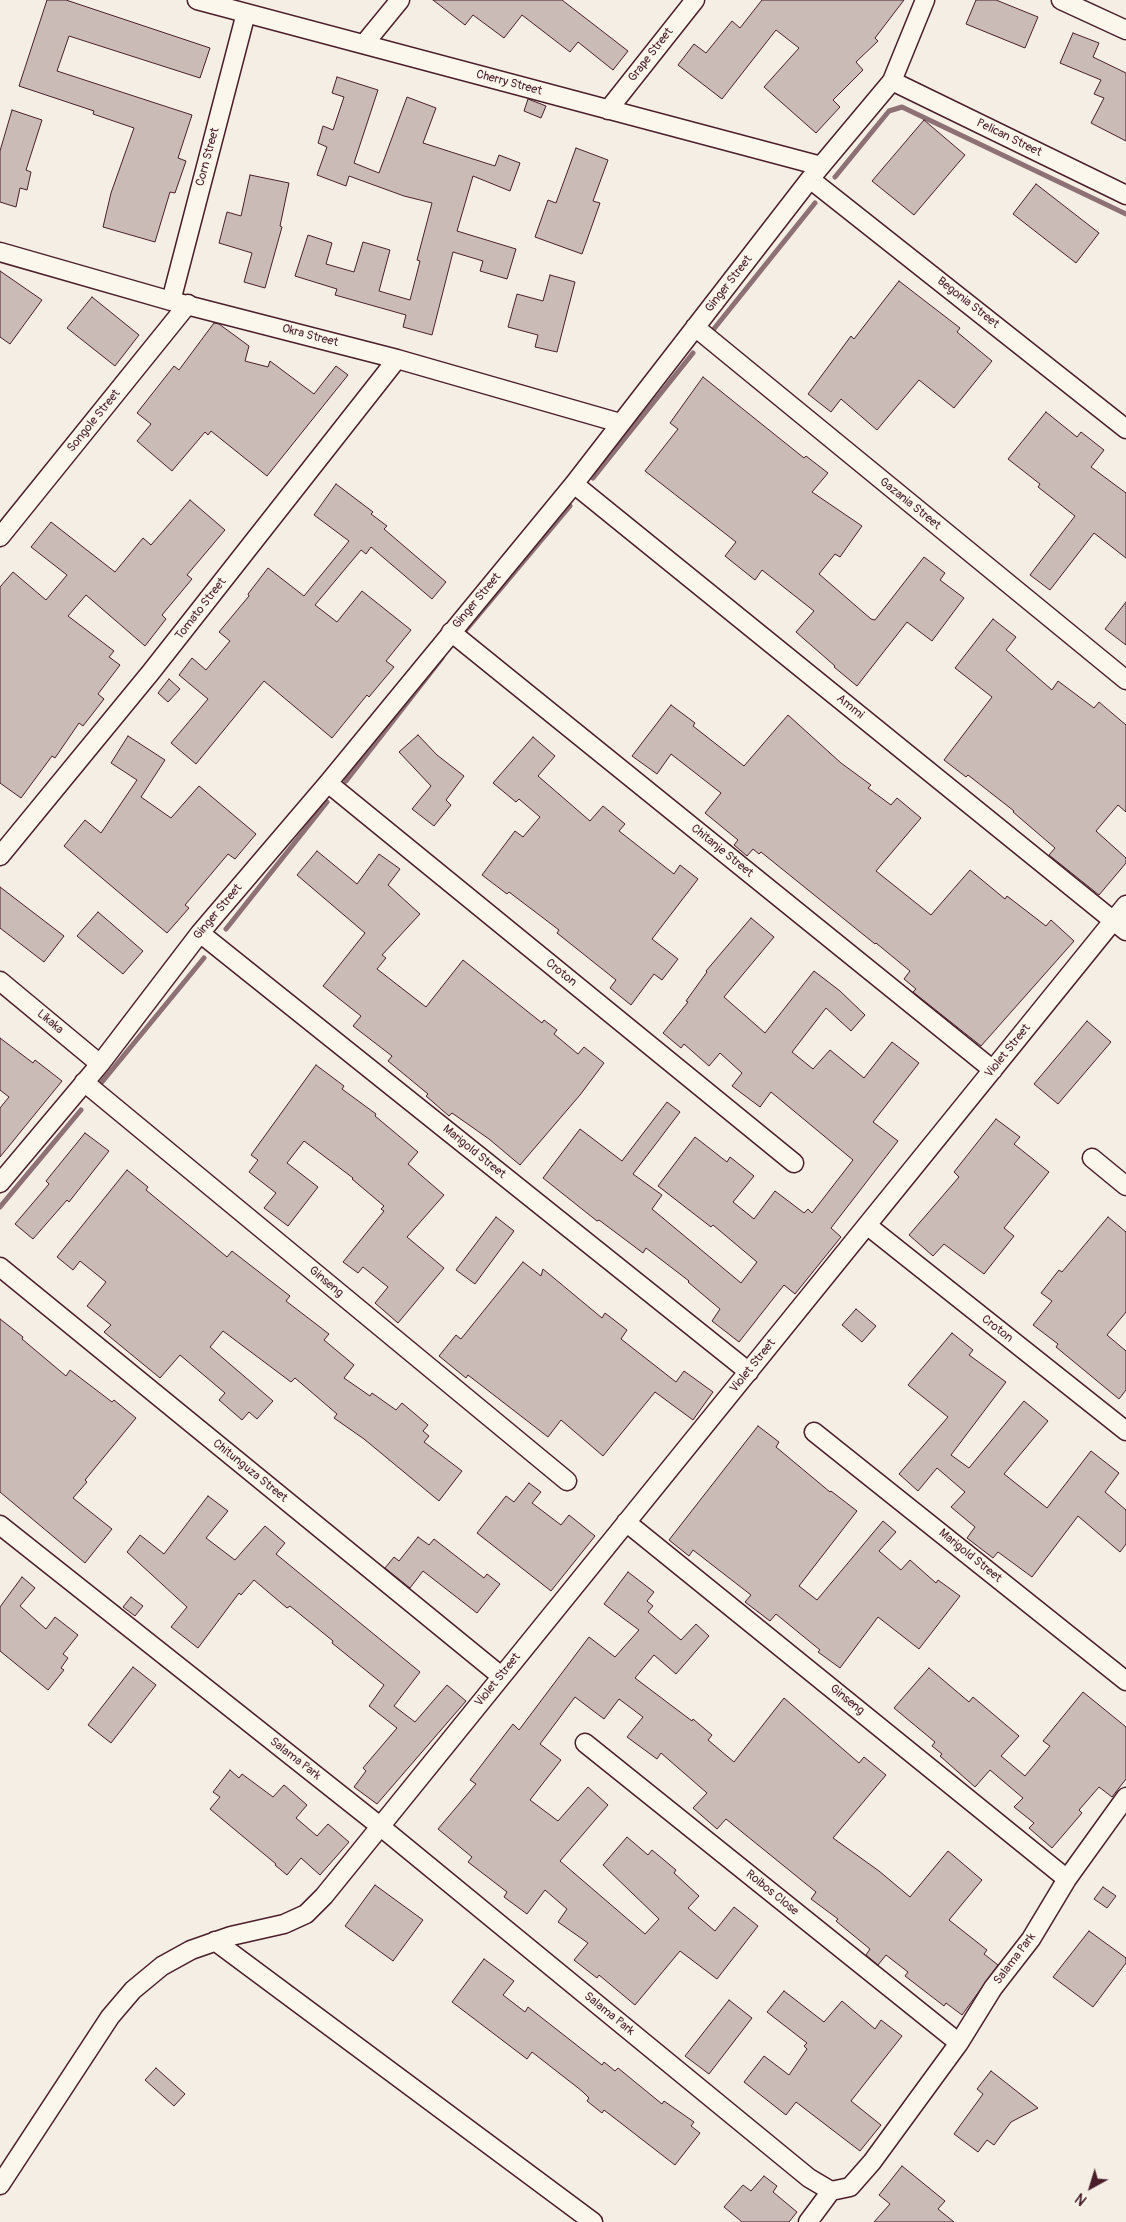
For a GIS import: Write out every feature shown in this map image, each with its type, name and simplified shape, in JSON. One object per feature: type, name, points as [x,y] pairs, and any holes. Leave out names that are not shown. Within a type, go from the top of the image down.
[{"type":"street","name":"Cherry Street","points":[[197,0],[608,110],[816,172]]},
{"type":"street","points":[[364,44],[400,0]]},
{"type":"street","name":"Grape Street","points":[[608,110],[695,0]]},
{"type":"street","name":"Ginger Street","points":[[0,1183],[100,1064],[200,933],[328,783],[574,484],[816,172],[892,81],[925,0]]},
{"type":"street","points":[[1061,0],[1126,30]]},
{"type":"street","name":"Corn Street","points":[[171,300],[246,13]]},
{"type":"street","name":"Pelican Street","points":[[892,81],[1126,195]]},
{"type":"street","name":"Begonia Street","points":[[816,172],[1126,429]]},
{"type":"street","name":"Okra Street","points":[[0,252],[171,300],[397,359],[620,423]]},
{"type":"street","name":"Songole Street","points":[[0,537],[188,304]]},
{"type":"street","name":"Gazania Street","points":[[695,327],[1126,680]]},
{"type":"street","name":"Tomato Street","points":[[0,856],[151,672],[397,359]]},
{"type":"street","name":"Ammi","points":[[574,484],[1120,926]]},
{"type":"street","name":"Chitanje Street","points":[[451,632],[994,1070]]},
{"type":"street","name":"Croton","points":[[328,783],[794,1163]]},
{"type":"street","name":"Violet Street","points":[[0,2185],[110,2016],[133,1990],[162,1966],[190,1950],[215,1941],[284,1924],[306,1914],[324,1896],[994,1070],[1120,926],[1126,905]]},
{"type":"street","name":"Marigold Street","points":[[200,933],[749,1372]]},
{"type":"street","name":"Likaka","points":[[0,981],[100,1064]]},
{"type":"street","name":"Ginseng","points":[[84,1082],[567,1481]]},
{"type":"street","points":[[1092,1158],[1126,1186]]},
{"type":"street","name":"Croton","points":[[868,1226],[1126,1431]]},
{"type":"street","name":"Chitunguza Street","points":[[0,1267],[501,1676]]},
{"type":"street","name":"Marigold Street","points":[[814,1432],[1126,1681]]},
{"type":"street","name":"Ginseng","points":[[626,1522],[1067,1879]]},
{"type":"street","name":"Salama Park","points":[[0,1525],[381,1827],[802,2172],[831,2191],[850,2187],[872,2162],[958,2043],[994,1988],[1031,1939],[1067,1879],[1126,1797]]},
{"type":"street","name":"Roibos Close","points":[[585,1743],[958,2043]]},
{"type":"street","points":[[215,1941],[593,2222]]},
{"type":"street","points":[[808,2222],[831,2191]]},
{"type":"building","points":[[47,0],[66,0],[210,48],[200,78],[69,36],[57,71],[192,115],[178,158],[186,161],[175,193],[170,192],[155,242],[103,227],[111,193],[134,128],[93,114],[94,111],[19,86]]},
{"type":"building","points":[[433,0],[562,0],[628,51],[613,70],[578,42],[570,52],[522,15],[504,38],[473,15],[465,25]]},
{"type":"building","points":[[762,0],[904,0],[875,38],[878,41],[856,62],[863,70],[833,100],[840,107],[816,133],[764,87],[799,48],[776,30],[722,99],[678,65],[694,44],[706,53],[732,21],[740,28]]},
{"type":"building","points":[[976,0],[996,0],[1038,17],[1025,48],[966,24]]},
{"type":"building","points":[[1073,33],[1099,43],[1093,57],[1126,73],[1126,141],[1091,123],[1104,98],[1094,94],[1101,80],[1060,63]]},
{"type":"building","points":[[337,77],[378,90],[354,163],[379,173],[407,97],[436,108],[423,143],[495,166],[499,155],[520,163],[510,191],[473,176],[457,231],[516,249],[507,279],[480,271],[483,261],[453,252],[432,335],[403,327],[406,315],[335,295],[337,289],[295,276],[308,235],[332,243],[326,264],[354,272],[363,242],[390,250],[379,291],[410,300],[420,261],[417,260],[432,203],[404,196],[349,176],[346,186],[317,175],[327,147],[318,143],[323,126],[333,130],[344,97],[332,93]]},
{"type":"building","points":[[528,99],[546,106],[541,118],[524,111]]},
{"type":"building","points":[[12,110],[42,120],[26,170],[31,172],[27,190],[20,188],[16,207],[0,202],[0,151]]},
{"type":"building","points":[[924,120],[965,155],[914,215],[872,181]]},
{"type":"building","points":[[576,148],[608,160],[593,201],[600,203],[582,254],[535,237],[548,200],[556,203]]},
{"type":"building","points":[[250,175],[289,183],[280,226],[282,227],[265,288],[244,282],[252,253],[219,243],[227,212],[241,216]]},
{"type":"building","points":[[1036,184],[1099,233],[1076,263],[1013,214]]},
{"type":"building","points":[[0,271],[42,300],[10,344],[0,337]]},
{"type":"building","points":[[550,275],[575,282],[557,352],[535,347],[538,335],[508,327],[517,294],[543,301]]},
{"type":"building","points":[[899,281],[960,328],[957,332],[992,361],[954,408],[919,380],[877,430],[841,399],[831,412],[808,394],[851,336],[854,339]]},
{"type":"building","points":[[92,297],[139,335],[115,366],[67,328]]},
{"type":"building","points":[[214,323],[219,324],[249,346],[245,361],[268,367],[270,361],[314,394],[336,366],[348,375],[267,476],[211,431],[208,435],[205,432],[172,471],[137,441],[151,424],[137,413],[174,366],[179,370]]},
{"type":"building","points":[[703,377],[804,458],[806,456],[828,473],[812,492],[862,526],[840,557],[835,554],[819,574],[871,619],[875,620],[924,557],[945,573],[940,580],[964,598],[932,641],[907,622],[857,686],[796,632],[814,611],[762,570],[755,580],[725,556],[736,542],[645,471],[678,429],[670,423]]},
{"type":"building","points":[[1046,412],[1077,437],[1081,432],[1104,450],[1091,467],[1126,493],[1126,558],[1094,533],[1050,590],[1030,575],[1075,516],[1038,487],[1040,484],[1008,459]]},
{"type":"building","points":[[336,484],[373,512],[371,514],[387,526],[384,529],[446,582],[432,599],[371,547],[366,554],[361,550],[315,605],[337,622],[362,591],[411,630],[386,661],[394,667],[369,697],[367,695],[332,738],[264,681],[196,764],[171,743],[208,699],[179,675],[192,658],[206,670],[230,641],[219,632],[249,596],[248,594],[268,568],[304,596],[349,541],[314,515]]},
{"type":"building","points":[[190,500],[225,530],[187,575],[192,579],[162,615],[166,619],[145,646],[86,595],[68,616],[114,651],[109,657],[120,665],[98,694],[104,699],[83,726],[79,723],[55,758],[52,756],[21,798],[0,783],[0,587],[13,572],[46,600],[67,575],[31,547],[51,522],[115,572],[143,538],[151,545]]},
{"type":"building","points":[[1126,602],[1126,645],[1105,629]]},
{"type":"building","points":[[993,619],[1016,637],[1006,650],[1052,690],[1058,681],[1094,708],[1099,702],[1126,725],[1126,812],[1118,805],[1096,831],[1126,858],[1126,863],[1099,895],[1049,855],[1055,848],[1014,811],[968,775],[966,777],[944,760],[992,697],[955,668]]},
{"type":"building","points":[[169,679],[180,689],[168,702],[158,693]]},
{"type":"building","points":[[671,705],[695,723],[693,726],[744,766],[788,715],[841,763],[871,785],[868,788],[891,805],[897,798],[921,818],[876,871],[931,915],[970,870],[1005,899],[1007,896],[1046,926],[1051,920],[1074,941],[981,1046],[913,992],[916,989],[904,979],[910,971],[876,943],[761,852],[759,854],[753,849],[747,856],[734,845],[738,840],[705,813],[721,793],[671,754],[657,774],[632,756]]},
{"type":"building","points":[[418,735],[437,755],[464,776],[446,800],[451,805],[434,826],[412,809],[431,786],[399,752]]},
{"type":"building","points":[[128,736],[165,760],[141,797],[171,818],[199,786],[256,834],[235,859],[228,854],[185,905],[189,908],[167,933],[64,846],[85,820],[101,833],[137,780],[111,763]]},
{"type":"building","points":[[533,737],[555,756],[538,776],[590,821],[603,806],[625,824],[619,831],[674,874],[680,865],[698,879],[652,939],[678,959],[662,980],[654,974],[631,1005],[610,988],[616,980],[557,933],[559,930],[509,892],[507,894],[482,875],[515,831],[523,837],[540,817],[519,799],[516,802],[493,783]]},
{"type":"building","points":[[317,851],[357,884],[379,854],[400,869],[388,885],[420,914],[382,955],[386,958],[377,969],[426,1007],[463,960],[542,1023],[544,1020],[557,1030],[554,1034],[578,1054],[584,1047],[604,1063],[580,1095],[520,1165],[489,1139],[452,1113],[449,1116],[426,1096],[428,1094],[388,1061],[392,1056],[353,1026],[361,1016],[323,986],[365,933],[297,875]]},
{"type":"building","points":[[0,887],[64,936],[44,962],[0,928]]},
{"type":"building","points":[[98,912],[143,951],[123,974],[77,936]]},
{"type":"building","points":[[751,918],[774,937],[724,997],[765,1033],[814,971],[840,991],[865,1015],[851,1031],[826,1008],[792,1052],[813,1069],[830,1050],[864,1078],[892,1042],[919,1063],[873,1122],[898,1141],[831,1228],[841,1237],[795,1294],[784,1285],[739,1342],[712,1321],[720,1309],[689,1281],[646,1248],[643,1253],[599,1220],[597,1221],[543,1178],[580,1129],[622,1161],[667,1102],[680,1112],[633,1174],[662,1195],[652,1209],[741,1283],[757,1262],[713,1225],[711,1227],[658,1186],[695,1137],[727,1162],[730,1157],[754,1176],[733,1202],[754,1219],[775,1191],[804,1213],[808,1209],[812,1213],[853,1160],[771,1092],[760,1107],[732,1086],[742,1073],[720,1053],[709,1066],[684,1044],[681,1048],[663,1033],[688,1002],[686,1001],[706,971]]},
{"type":"building","points":[[1087,1021],[1111,1042],[1058,1104],[1034,1084]]},
{"type":"building","points":[[0,1038],[33,1063],[35,1060],[62,1081],[0,1157],[0,1108],[9,1097],[0,1090]]},
{"type":"building","points":[[316,1065],[344,1086],[342,1089],[376,1114],[375,1116],[418,1152],[408,1164],[444,1195],[407,1237],[444,1268],[398,1323],[375,1303],[388,1287],[363,1267],[358,1273],[343,1262],[384,1211],[381,1209],[384,1206],[353,1178],[304,1141],[287,1163],[318,1187],[288,1226],[264,1208],[276,1193],[249,1172],[258,1160],[251,1155]]},
{"type":"building","points":[[996,1119],[1020,1137],[1014,1144],[1049,1172],[1004,1228],[1014,1236],[984,1274],[944,1244],[933,1256],[909,1235],[959,1177],[954,1172]]},
{"type":"building","points":[[85,1133],[109,1151],[69,1202],[67,1200],[33,1239],[15,1224],[49,1184],[46,1181]]},
{"type":"building","points":[[127,1170],[148,1187],[146,1190],[227,1257],[232,1251],[290,1296],[286,1301],[329,1334],[324,1340],[354,1365],[344,1378],[370,1396],[372,1393],[396,1410],[402,1403],[428,1425],[423,1431],[429,1436],[424,1442],[462,1471],[439,1501],[364,1439],[334,1418],[337,1414],[295,1378],[291,1382],[223,1331],[210,1347],[273,1401],[257,1419],[249,1412],[242,1420],[219,1400],[225,1393],[180,1355],[160,1378],[104,1332],[111,1325],[87,1306],[106,1282],[80,1261],[73,1270],[57,1257]]},
{"type":"building","points":[[496,1217],[514,1231],[475,1284],[456,1270]]},
{"type":"building","points":[[1108,1217],[1126,1232],[1126,1312],[1107,1335],[1126,1351],[1126,1390],[1119,1399],[1056,1347],[1058,1344],[1033,1325],[1052,1301],[1041,1293],[1059,1270],[1062,1272]]},
{"type":"building","points":[[523,1262],[541,1276],[543,1269],[602,1318],[605,1313],[627,1330],[621,1339],[676,1382],[684,1371],[713,1392],[693,1420],[655,1392],[603,1456],[561,1420],[548,1437],[468,1375],[466,1378],[439,1356],[456,1335],[461,1339]]},
{"type":"building","points":[[856,1309],[876,1326],[862,1342],[842,1325]]},
{"type":"building","points":[[0,1319],[66,1376],[70,1370],[112,1402],[114,1400],[136,1418],[85,1480],[87,1482],[73,1498],[112,1529],[85,1563],[0,1492]]},
{"type":"building","points":[[952,1333],[973,1350],[969,1355],[1006,1382],[951,1455],[969,1468],[1024,1401],[1048,1421],[1004,1474],[1047,1508],[1091,1451],[1119,1473],[1105,1492],[1126,1510],[1126,1544],[1120,1552],[1078,1516],[1032,1577],[998,1552],[993,1558],[967,1538],[975,1527],[951,1507],[965,1492],[937,1468],[918,1491],[899,1474],[948,1417],[908,1385]]},
{"type":"building","points":[[758,1426],[779,1442],[776,1447],[830,1492],[857,1511],[799,1586],[817,1600],[883,1521],[896,1532],[879,1551],[901,1570],[910,1560],[936,1583],[938,1580],[960,1596],[919,1649],[878,1617],[840,1668],[818,1652],[820,1650],[776,1614],[770,1621],[745,1602],[751,1595],[693,1550],[689,1556],[669,1540]]},
{"type":"building","points":[[529,1483],[541,1492],[532,1503],[561,1525],[569,1515],[595,1536],[551,1591],[477,1533],[506,1496],[514,1502]]},
{"type":"building","points":[[208,1496],[228,1511],[206,1538],[235,1560],[265,1526],[285,1543],[276,1554],[420,1672],[394,1706],[415,1722],[447,1685],[466,1701],[377,1804],[354,1787],[366,1771],[363,1768],[397,1728],[369,1706],[384,1685],[290,1606],[287,1608],[254,1580],[241,1595],[239,1593],[198,1648],[171,1627],[187,1607],[127,1552],[140,1535],[164,1554]]},
{"type":"building","points":[[418,1537],[429,1545],[434,1539],[484,1578],[487,1574],[500,1584],[477,1613],[423,1571],[410,1588],[385,1568],[394,1557],[399,1561]]},
{"type":"building","points":[[628,1572],[654,1592],[647,1601],[653,1606],[648,1612],[681,1640],[696,1624],[709,1636],[676,1674],[654,1655],[635,1678],[692,1721],[693,1719],[712,1735],[708,1740],[734,1762],[784,1698],[859,1763],[864,1757],[886,1775],[833,1838],[879,1871],[910,1897],[948,1851],[982,1880],[949,1920],[987,1950],[984,1954],[998,1965],[962,2015],[946,2003],[944,2006],[905,1976],[908,1972],[886,1955],[878,1965],[866,1955],[870,1949],[836,1921],[838,1919],[811,1899],[816,1892],[726,1819],[717,1829],[693,1808],[707,1793],[661,1753],[657,1759],[627,1737],[643,1717],[619,1699],[604,1719],[575,1697],[540,1744],[561,1760],[530,1800],[558,1821],[588,1787],[608,1805],[560,1861],[645,1934],[659,1919],[603,1865],[627,1837],[648,1855],[652,1850],[676,1870],[674,1873],[699,1896],[688,1908],[715,1931],[734,1907],[758,1926],[717,1979],[680,1951],[635,2005],[599,1975],[597,1978],[574,1960],[588,1943],[558,1922],[567,1909],[545,1890],[527,1914],[504,1897],[507,1892],[468,1862],[472,1857],[438,1829],[476,1784],[470,1780],[513,1724],[519,1730],[589,1637],[615,1657],[639,1630],[604,1604]]},
{"type":"building","points":[[22,1577],[35,1588],[20,1606],[46,1629],[55,1617],[78,1635],[63,1654],[68,1658],[61,1668],[64,1670],[48,1690],[0,1651],[0,1607]]},
{"type":"building","points":[[131,1597],[143,1606],[135,1616],[123,1607]]},
{"type":"building","points":[[133,1667],[156,1685],[111,1743],[88,1725]]},
{"type":"building","points":[[929,1668],[969,1702],[973,1697],[1019,1736],[1001,1756],[1025,1776],[1050,1746],[1043,1741],[1083,1692],[1126,1727],[1126,1779],[1112,1797],[1099,1787],[1079,1810],[1082,1813],[1052,1848],[1029,1828],[1034,1823],[1014,1807],[1023,1798],[990,1770],[975,1787],[940,1756],[942,1754],[932,1746],[935,1742],[894,1708]]},
{"type":"building","points":[[230,1770],[239,1778],[242,1774],[273,1797],[284,1785],[307,1805],[296,1818],[317,1836],[328,1824],[349,1842],[320,1875],[301,1858],[287,1875],[210,1809],[220,1797],[213,1792]]},
{"type":"building","points":[[375,1885],[423,1920],[393,1961],[345,1926]]},
{"type":"building","points":[[1103,1887],[1116,1896],[1107,1908],[1094,1899]]},
{"type":"building","points":[[1089,1931],[1126,1958],[1126,1963],[1093,2007],[1053,1977]]},
{"type":"building","points":[[484,1959],[514,1981],[503,1995],[525,2012],[528,2007],[602,2065],[604,2062],[615,2071],[618,2068],[662,2104],[664,2101],[694,2122],[691,2126],[700,2133],[675,2165],[604,2110],[602,2113],[587,2101],[589,2098],[582,2091],[532,2052],[527,2059],[452,2002]]},
{"type":"building","points":[[784,1991],[824,2022],[842,2001],[875,2029],[881,2020],[902,2036],[851,2101],[881,2125],[860,2151],[796,2102],[786,2115],[744,2082],[764,2056],[789,2075],[807,2049],[804,2046],[807,2043],[767,2012]]},
{"type":"building","points":[[729,2000],[752,2018],[709,2074],[685,2056]]},
{"type":"building","points":[[156,2068],[185,2094],[174,2106],[145,2080]]},
{"type":"building","points":[[991,2071],[1038,2108],[1011,2122],[994,2145],[987,2140],[978,2152],[954,2134],[983,2094],[977,2089]]},
{"type":"building","points":[[902,2166],[945,2201],[938,2209],[954,2222],[874,2222],[890,2204],[879,2195]]},
{"type":"building","points":[[764,2176],[777,2186],[773,2192],[797,2212],[789,2222],[742,2222],[724,2207],[743,2185],[751,2191]]},
{"type":"waterway","points":[[835,177],[889,111],[902,107],[1126,214]]},
{"type":"waterway","points":[[713,330],[815,203]]},
{"type":"waterway","points":[[593,478],[693,353]]},
{"type":"waterway","points":[[466,630],[570,506]]},
{"type":"waterway","points":[[346,781],[442,658]]},
{"type":"waterway","points":[[226,929],[327,802]]},
{"type":"waterway","points":[[102,1082],[204,958]]},
{"type":"waterway","points":[[0,1207],[81,1110]]}]
